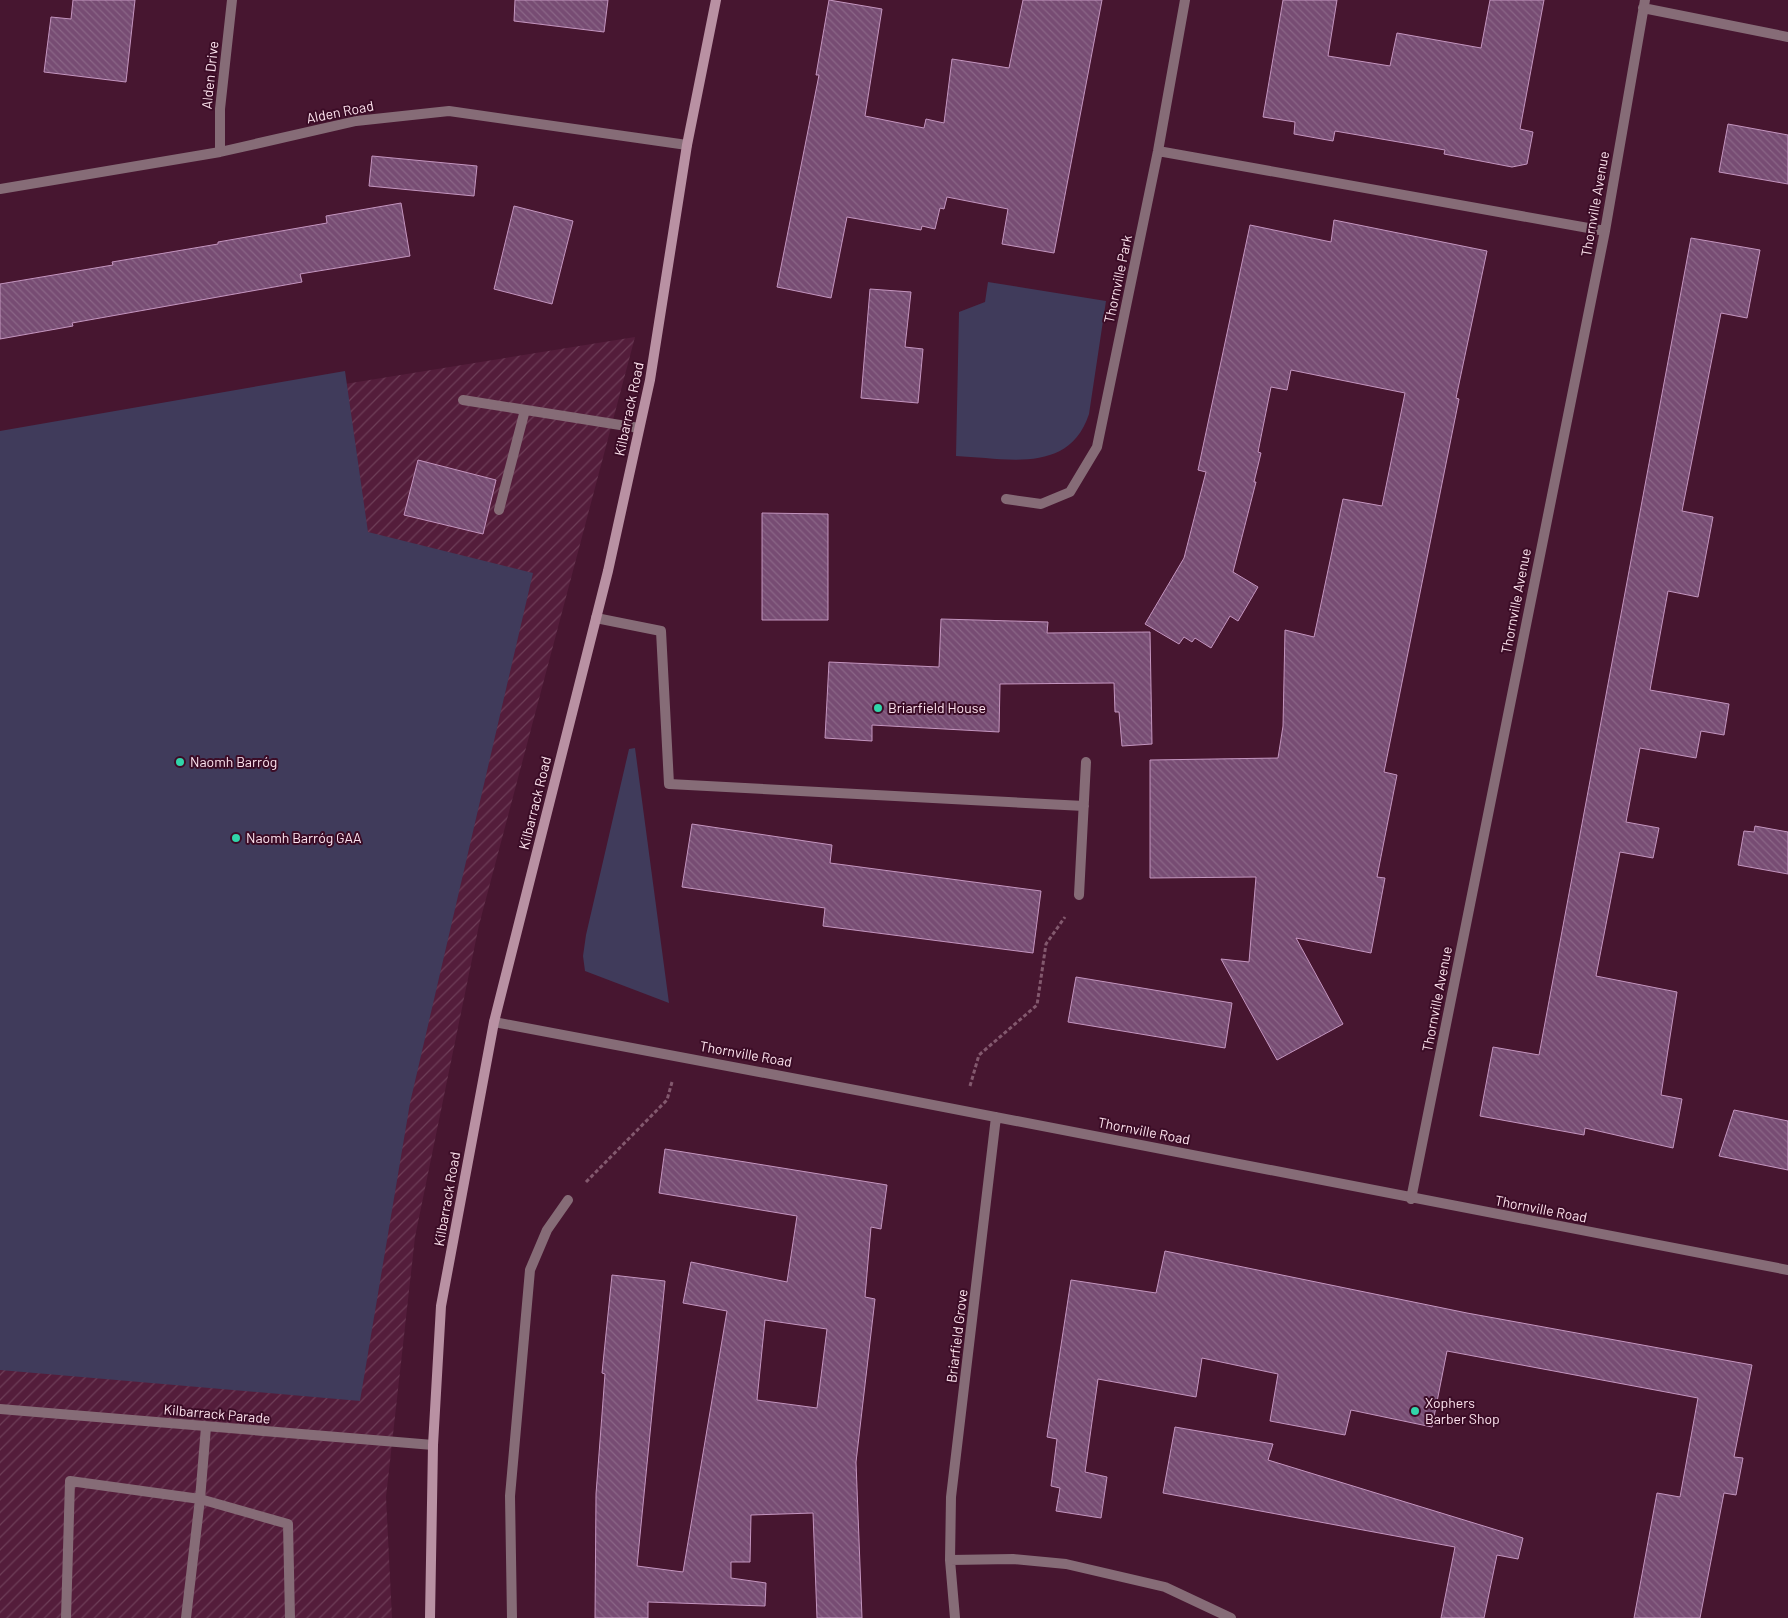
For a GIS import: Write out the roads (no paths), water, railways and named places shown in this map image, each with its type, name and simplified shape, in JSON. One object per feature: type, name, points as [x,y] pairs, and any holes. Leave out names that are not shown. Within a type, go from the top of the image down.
[{"type":"main road","name":"Kilbarrack Road","points":[[430,1618],[432,1445],[442,1306],[494,1022],[596,618],[650,380],[686,145],[716,0]]},
{"type":"street","name":"Alden Drive","points":[[220,152],[220,109],[232,0]]},
{"type":"street","name":"Thornville Park","points":[[1006,499],[1042,504],[1070,492],[1097,446],[1158,151],[1185,0]]},
{"type":"street","points":[[1644,4],[1788,37]]},
{"type":"street","name":"Thornville Avenue","points":[[1411,1199],[1604,231],[1644,4]]},
{"type":"street","name":"Alden Road","points":[[0,189],[220,152],[356,121],[450,111],[686,145]]},
{"type":"street","points":[[1158,151],[1604,231]]},
{"type":"street","points":[[463,400],[639,428]]},
{"type":"street","points":[[499,510],[525,410]]},
{"type":"street","points":[[596,618],[661,631],[669,784],[1084,806]]},
{"type":"street","points":[[1079,895],[1086,762]]},
{"type":"street","name":"Thornville Road","points":[[494,1022],[1255,1166],[1411,1199],[1788,1270]]},
{"type":"street","name":"Briarfield Grove","points":[[955,1618],[950,1560],[951,1497],[996,1117]]},
{"type":"street","points":[[512,1618],[510,1496],[530,1270],[547,1230],[568,1200]]},
{"type":"street","name":"Kilbarrack Parade","points":[[0,1409],[432,1445]]},
{"type":"street","points":[[186,1618],[200,1499],[206,1427]]},
{"type":"street","points":[[66,1618],[70,1481],[200,1499],[288,1524],[290,1618]]},
{"type":"street","points":[[950,1560],[1013,1558],[1066,1564],[1165,1587],[1231,1618]]},
{"type":"place","name":"Briarfield House","points":[[878,708]]},
{"type":"place","name":"Naomh Barróg","points":[[180,762]]},
{"type":"place","name":"Naomh Barróg GAA","points":[[236,838]]},
{"type":"place","name":"Xophers Barber Shop","points":[[1415,1411]]}]
